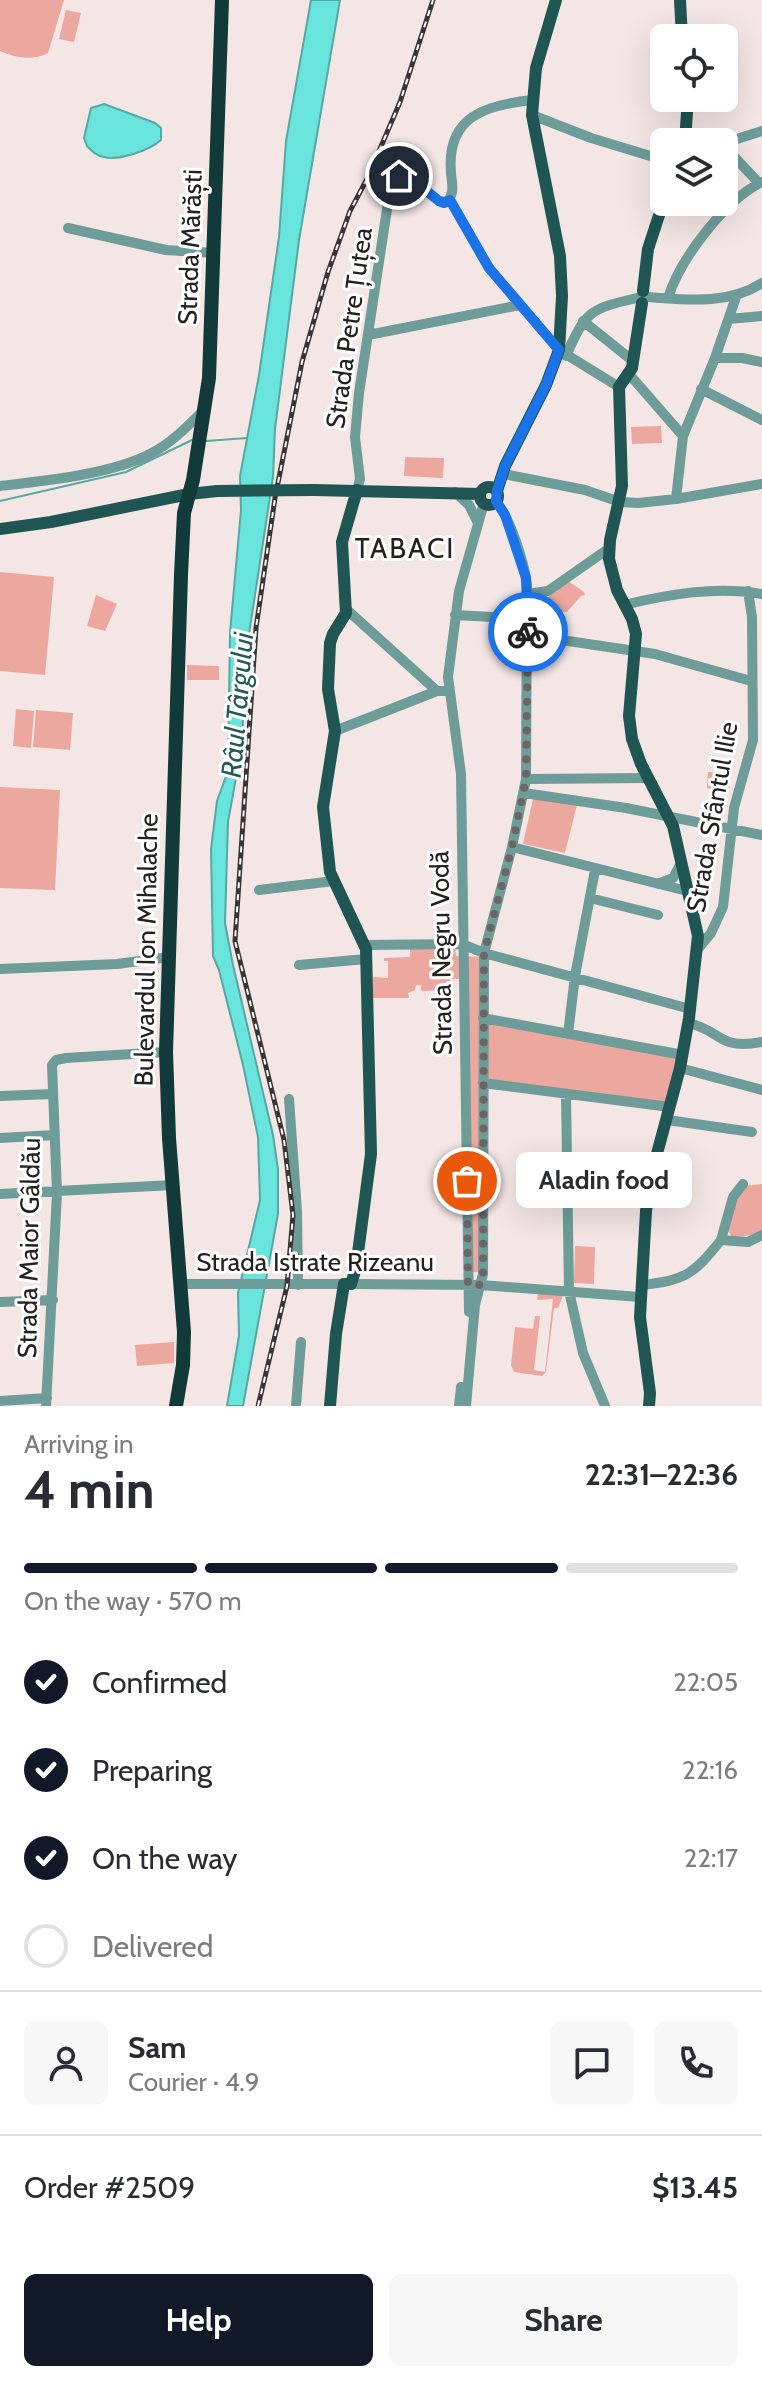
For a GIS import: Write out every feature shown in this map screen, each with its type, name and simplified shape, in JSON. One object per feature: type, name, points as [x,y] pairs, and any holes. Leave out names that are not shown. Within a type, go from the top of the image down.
[{"type":"highway","name":"Strada Mărăști","points":[[189,494],[210,365],[222,0]]},
{"type":"highway","name":"Bulevardul Ion Mihalache","points":[[176,1406],[184,1351],[166,1052],[181,575],[184,513],[189,494]]},
{"type":"main road","name":"Strada Negru Vodă","points":[[489,495],[496,472],[504,470],[562,353],[560,256],[532,115],[539,53],[556,0]]},
{"type":"main road","points":[[680,0],[681,24]]},
{"type":"main road","points":[[649,1406],[640,1291],[649,1187],[689,1023],[698,936],[669,818],[636,754],[629,728],[637,650],[635,627],[613,578],[608,549],[620,502],[622,473],[619,387],[631,368],[648,249],[659,216]]},
{"type":"main road","points":[[330,1406],[336,1334],[348,1284],[356,1268],[371,1154],[365,945],[334,881],[328,861],[323,807],[335,731],[328,689],[330,643],[346,609],[342,542],[357,490]]},
{"type":"main road","points":[[0,529],[217,491],[453,491],[489,495]]},
{"type":"street","points":[[532,100],[487,108],[469,117],[461,127],[451,152],[452,187],[448,201],[489,268],[562,353],[619,387]]},
{"type":"street","points":[[532,115],[591,138],[650,154]]},
{"type":"street","points":[[738,139],[762,131]]},
{"type":"street","points":[[668,298],[672,284],[703,236],[724,212],[760,183],[738,159]]},
{"type":"street","name":"Strada Petre Țuțea","points":[[357,490],[360,479],[355,437],[391,183],[399,176],[410,177],[439,201],[448,201]]},
{"type":"street","points":[[68,228],[166,250],[214,253]]},
{"type":"street","points":[[562,353],[583,321],[595,309],[606,304],[642,297],[697,300],[736,297],[762,283]]},
{"type":"street","points":[[676,499],[683,436],[736,297]]},
{"type":"street","points":[[368,335],[520,305]]},
{"type":"street","points":[[729,319],[762,316]]},
{"type":"street","points":[[583,321],[631,368],[683,436]]},
{"type":"street","points":[[715,358],[762,362]]},
{"type":"street","points":[[701,389],[762,420]]},
{"type":"street","points":[[0,486],[132,462],[165,445],[204,410]]},
{"type":"street","points":[[504,470],[620,502],[638,503],[762,484]]},
{"type":"street","points":[[453,491],[469,505],[478,523]]},
{"type":"street","points":[[466,1406],[475,1305],[483,1274],[484,953],[526,779],[527,594],[523,566],[505,515],[489,495]]},
{"type":"street","name":"Strada Negru Vodă","points":[[459,1406],[469,1313],[465,944],[459,817],[461,774],[449,691],[449,657],[463,573],[489,495]]},
{"type":"street","points":[[527,594],[548,591],[608,549]]},
{"type":"street","points":[[624,605],[680,593],[748,591],[762,594]]},
{"type":"street","name":"Strada Sfântul Ilie","points":[[697,950],[711,933],[723,907],[736,798],[758,727],[751,681],[757,618],[748,591]]},
{"type":"street","points":[[346,609],[437,691]]},
{"type":"street","points":[[455,615],[527,619]]},
{"type":"street","points":[[528,635],[682,659],[751,681]]},
{"type":"street","points":[[335,731],[437,691],[449,691]]},
{"type":"street","points":[[526,779],[648,778]]},
{"type":"street","points":[[524,793],[626,808],[762,835]]},
{"type":"street","points":[[512,847],[687,891]]},
{"type":"street","points":[[656,884],[673,878],[681,863]]},
{"type":"street","points":[[568,1034],[575,976],[595,870]]},
{"type":"street","points":[[259,890],[334,881]]},
{"type":"street","points":[[590,898],[658,915]]},
{"type":"street","points":[[365,945],[465,944],[484,953],[690,1009]]},
{"type":"street","points":[[0,969],[117,964],[169,957]]},
{"type":"street","points":[[299,965],[366,959]]},
{"type":"street","points":[[483,1018],[568,1034],[681,1061],[762,1090]]},
{"type":"street","points":[[689,1023],[732,1044],[762,1042]]},
{"type":"street","name":"Strada Maior Gâldău","points":[[46,1402],[57,1193],[52,1065],[56,1060],[166,1052]]},
{"type":"street","points":[[483,1083],[566,1095],[752,1132]]},
{"type":"street","points":[[0,1096],[52,1094]]},
{"type":"street","points":[[566,1095],[569,1291],[583,1353],[605,1406]]},
{"type":"street","points":[[289,1099],[297,1211],[298,1285]]},
{"type":"street","points":[[0,1138],[55,1135]]},
{"type":"street","points":[[743,1184],[733,1197],[721,1240],[748,1242],[762,1235]]},
{"type":"street","points":[[0,1194],[173,1185]]},
{"type":"street","name":"Strada Istrate Rizeanu","points":[[181,1284],[481,1285],[569,1291],[640,1291],[687,1275],[701,1266],[721,1240]]},
{"type":"street","points":[[0,1302],[53,1300]]},
{"type":"street","points":[[296,1406],[301,1342]]},
{"type":"street","points":[[0,1401],[46,1402]]},
{"type":"shaded area","points":[[0,0],[64,0],[48,53],[24,58],[0,51]]},
{"type":"shaded area","points":[[66,10],[81,13],[74,42],[59,39]]},
{"type":"shaded area","points":[[661,426],[662,443],[632,444],[631,427]]},
{"type":"shaded area","points":[[405,457],[444,458],[443,478],[404,476]]},
{"type":"shaded area","points":[[0,572],[54,577],[45,675],[0,671]]},
{"type":"shaded area","points":[[568,581],[585,595],[567,612],[534,609]]},
{"type":"shaded area","points":[[96,595],[117,604],[105,631],[87,626]]},
{"type":"shaded area","points":[[187,665],[219,666],[219,680],[187,680]]},
{"type":"shaded area","points":[[16,709],[34,711],[31,748],[13,746]]},
{"type":"shaded area","points":[[36,710],[73,713],[70,750],[33,747]]},
{"type":"shaded area","points":[[708,772],[732,773],[728,793],[707,788]]},
{"type":"shaded area","points":[[0,787],[60,790],[55,890],[0,888]]},
{"type":"shaded area","points":[[533,799],[577,805],[565,853],[523,844]]},
{"type":"shaded area","points":[[455,946],[456,956],[460,956],[461,979],[450,979],[446,990],[421,991],[421,985],[416,985],[415,990],[408,993],[409,998],[373,998],[373,977],[388,978],[388,961],[384,958],[410,957],[410,947]]},
{"type":"shaded area","points":[[466,956],[483,957],[483,1272],[469,1272]]},
{"type":"shaded area","points":[[488,1021],[680,1056],[668,1105],[487,1082]]},
{"type":"shaded area","points":[[762,1184],[762,1230],[753,1235],[732,1237],[726,1227],[728,1218],[744,1186]]},
{"type":"shaded area","points":[[575,1246],[595,1247],[594,1284],[574,1283]]},
{"type":"shaded area","points":[[538,1293],[563,1295],[558,1308],[554,1308],[546,1372],[542,1376],[514,1372],[511,1365],[515,1327],[533,1329],[535,1316],[540,1316],[534,1370],[545,1372],[553,1299],[537,1300]]},
{"type":"shaded area","points":[[174,1342],[174,1363],[137,1366],[135,1345]]},
{"type":"water","name":"Râul Târgului","points":[[311,0],[340,0],[299,240],[275,429],[273,477],[249,634],[241,750],[228,822],[225,923],[273,1135],[278,1169],[278,1214],[243,1406],[227,1406],[239,1336],[238,1293],[260,1200],[258,1137],[243,1065],[213,956],[211,849],[217,801],[228,771],[230,633],[241,510],[240,476],[259,375],[279,237],[286,141]]},
{"type":"water","points":[[104,104],[155,123],[161,128],[161,140],[126,156],[110,158],[96,154],[84,138],[91,108]]},
{"type":"waterway","points":[[206,441],[247,438]]},
{"type":"waterway","points":[[0,501],[126,472],[192,440]]},
{"type":"railway","points":[[258,1406],[287,1286],[293,1215],[284,1140],[235,941],[256,628],[275,498],[302,362],[328,272],[350,211],[400,102],[433,0]]},
{"type":"way so far","points":[[467,1181],[468,1285],[481,1285],[484,953],[526,779],[528,632]]},
{"type":"place","name":"Aladin food","points":[[467,1181]]},
{"type":"district","name":"TABACI","points":[[405,548]]},
{"type":"route","points":[[399,176],[410,177],[439,201],[444,203],[450,200],[489,268],[559,350],[535,409],[505,466],[497,491],[496,501],[505,515],[526,578],[528,632]]}]
